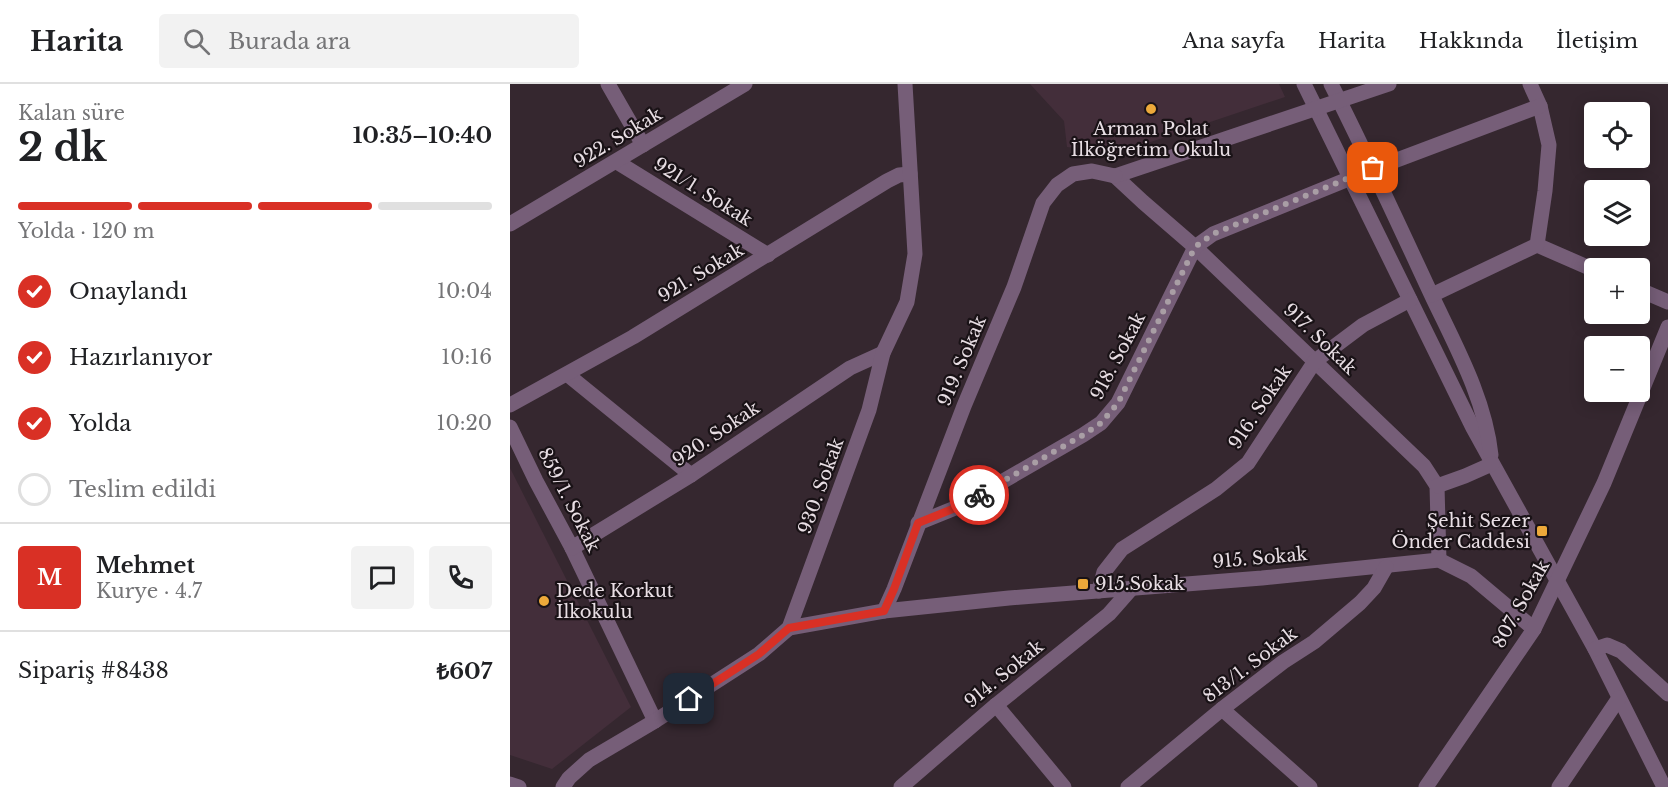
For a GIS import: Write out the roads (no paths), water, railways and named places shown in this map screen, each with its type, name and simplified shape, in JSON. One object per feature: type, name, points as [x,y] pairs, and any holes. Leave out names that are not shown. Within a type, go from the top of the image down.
[{"type":"street","points":[[608,84],[643,145]]},
{"type":"street","name":"922. Sokak","points":[[510,224],[745,84]]},
{"type":"street","name":"930. Sokak","points":[[563,787],[569,778],[590,760],[759,654],[789,628],[869,410],[883,353],[907,302],[915,254],[905,84]]},
{"type":"street","points":[[1304,84],[1473,428],[1595,649],[1665,787]]},
{"type":"street","points":[[1331,84],[1373,168],[1470,378],[1489,434],[1492,464]]},
{"type":"street","points":[[1115,176],[1389,84]]},
{"type":"street","points":[[1530,84],[1540,106],[1549,145],[1537,245]]},
{"type":"street","points":[[1195,247],[1213,234],[1373,168],[1540,106]]},
{"type":"street","name":"921/1. Sokak","points":[[616,162],[768,255]]},
{"type":"street","name":"919. Sokak","points":[[884,611],[964,406],[1014,288],[1043,203],[1057,185],[1073,174],[1092,171],[1115,176]]},
{"type":"street","name":"921. Sokak","points":[[510,405],[568,375],[633,337],[887,181],[899,175],[910,174]]},
{"type":"street","name":"917. Sokak","points":[[1115,176],[1195,247],[1315,361],[1424,466],[1437,486]]},
{"type":"street","points":[[1431,295],[1537,245],[1584,266]]},
{"type":"street","name":"918. Sokak","points":[[918,523],[960,506],[1101,423],[1118,403],[1195,247]]},
{"type":"street","points":[[1650,294],[1668,302]]},
{"type":"street","name":"916. Sokak","points":[[1099,591],[1104,572],[1122,549],[1216,489],[1248,462],[1315,361],[1363,325],[1410,300]]},
{"type":"street","name":"807. Sokak","points":[[1426,787],[1534,629],[1604,483],[1668,327]]},
{"type":"street","name":"920. Sokak","points":[[572,548],[691,475],[850,368],[883,353]]},
{"type":"street","points":[[568,375],[691,475]]},
{"type":"street","name":"859/1. Sokak","points":[[510,427],[572,548],[655,721]]},
{"type":"street","points":[[1492,464],[1437,486],[1439,561],[1471,576],[1534,629]]},
{"type":"street","name":"915. Sokak","points":[[789,628],[884,611],[1009,598],[1439,561]]},
{"type":"street","name":"813/1. Sokak","points":[[1129,787],[1222,709],[1283,662],[1314,642],[1360,603],[1374,588],[1386,567]]},
{"type":"street","name":"914. Sokak","points":[[901,787],[996,705],[1109,614],[1131,589]]},
{"type":"street","points":[[1595,649],[1607,645],[1621,651],[1668,694]]},
{"type":"street","points":[[1558,787],[1619,698]]},
{"type":"street","points":[[996,705],[1064,787]]},
{"type":"street","points":[[1222,709],[1310,787]]},
{"type":"street","points":[[510,784],[519,787]]},
{"type":"place","name":"Arman Polat İlköğretim Okulu","points":[[1151,109]]},
{"type":"place","name":"Şehit Sezer Önder Caddesi","points":[[1542,531]]},
{"type":"place","name":"915.Sokak","points":[[1083,584]]},
{"type":"place","name":"Dede Korkut İlkokulu","points":[[544,601]]}]
